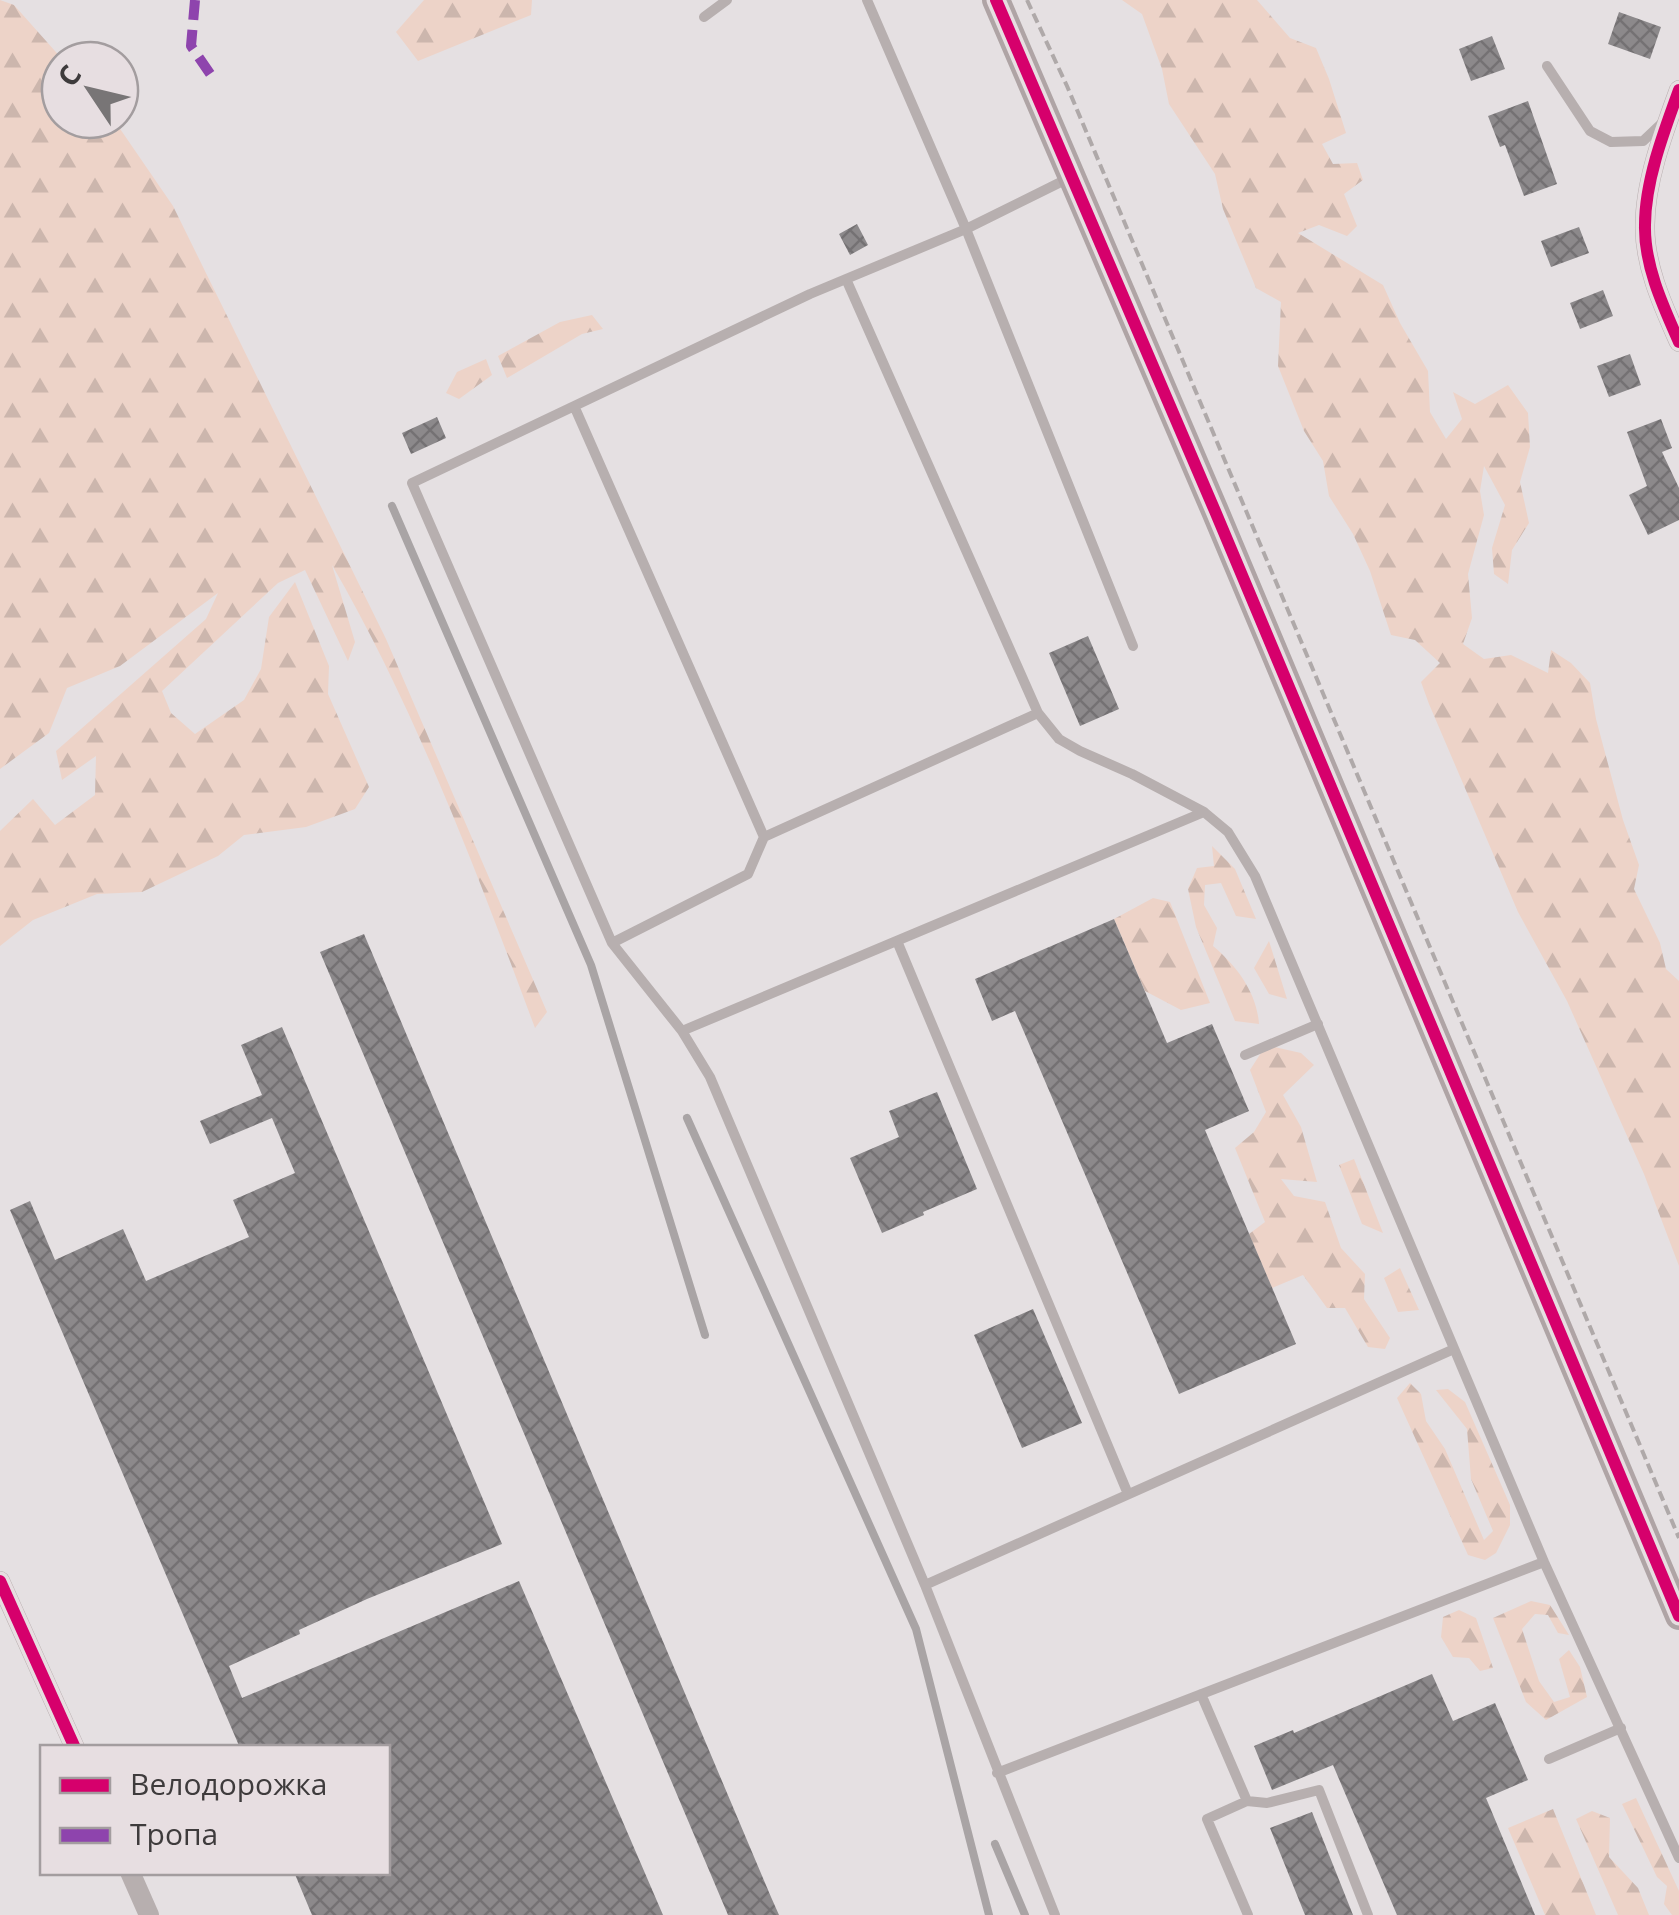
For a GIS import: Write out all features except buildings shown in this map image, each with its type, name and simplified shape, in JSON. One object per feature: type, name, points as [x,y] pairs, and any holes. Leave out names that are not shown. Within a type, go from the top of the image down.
[{"type":"street","points":[[996,0],[1223,529],[1679,1616]]},
{"type":"street","points":[[1679,90],[1651,183],[1644,223],[1648,260],[1679,342]]},
{"type":"street","points":[[0,1581],[73,1745]]},
{"type":"street","points":[[131,1875],[150,1915]]},
{"type":"lane","points":[[704,17],[726,0]]},
{"type":"lane","points":[[867,0],[966,229],[1132,646]]},
{"type":"lane","points":[[1547,66],[1590,131],[1611,142],[1643,141],[1670,114]]},
{"type":"lane","points":[[1055,1915],[925,1585],[710,1076],[682,1031],[612,942],[412,484],[1071,177]]},
{"type":"lane","points":[[846,279],[1038,714],[1059,739],[1204,812],[1228,832],[1254,876],[1544,1562],[1679,1858]]},
{"type":"lane","points":[[575,408],[764,836]]},
{"type":"lane","points":[[612,942],[748,874],[764,836],[1038,714]]},
{"type":"lane","points":[[682,1031],[1204,812]]},
{"type":"lane","points":[[896,941],[1128,1494]]},
{"type":"lane","points":[[1245,1054],[1318,1024]]},
{"type":"lane","points":[[925,1585],[1454,1349]]},
{"type":"lane","points":[[997,1773],[1544,1562]]},
{"type":"lane","points":[[1201,1694],[1247,1801]]},
{"type":"lane","points":[[1549,1759],[1621,1728]]},
{"type":"lane","points":[[1248,1915],[1207,1819],[1247,1801],[1267,1803],[1319,1790],[1368,1915]]},
{"type":"path","points":[[1027,0],[1067,86],[1679,1538]]},
{"type":"green space","points":[[0,0],[14,5],[45,40],[40,40],[40,140],[128,140],[173,206],[386,639],[547,1012],[535,1028],[418,734],[332,565],[355,642],[348,661],[305,570],[278,583],[162,691],[171,713],[195,734],[244,700],[261,669],[269,617],[295,582],[329,666],[328,694],[369,787],[355,809],[306,827],[244,835],[218,856],[142,892],[97,894],[33,920],[0,946],[0,831],[33,799],[55,825],[95,795],[96,756],[62,780],[56,751],[206,619],[218,593],[120,666],[67,688],[49,733],[0,769]]},
{"type":"green space","points":[[424,0],[532,0],[531,15],[418,61],[396,32]]},
{"type":"green space","points":[[1122,0],[1257,0],[1290,38],[1316,48],[1346,133],[1322,144],[1333,164],[1357,163],[1363,180],[1344,194],[1357,226],[1347,236],[1319,225],[1298,233],[1383,285],[1428,371],[1430,412],[1446,439],[1462,419],[1453,392],[1475,404],[1508,385],[1528,413],[1530,447],[1520,482],[1529,523],[1512,550],[1508,584],[1494,574],[1492,548],[1505,505],[1484,466],[1480,491],[1484,515],[1468,574],[1472,618],[1463,644],[1484,659],[1511,655],[1548,673],[1551,650],[1590,683],[1623,820],[1639,865],[1634,889],[1660,943],[1666,969],[1679,981],[1679,1266],[1644,1174],[1567,1001],[1518,912],[1429,704],[1421,682],[1440,663],[1415,640],[1391,635],[1370,571],[1329,496],[1323,461],[1304,431],[1278,366],[1281,302],[1256,288],[1223,209],[1215,174],[1169,104],[1162,69],[1142,14]]},
{"type":"green space","points":[[592,315],[603,329],[582,334],[507,378],[498,356],[560,322]]},
{"type":"green space","points":[[486,359],[492,375],[459,399],[446,393],[457,372]]},
{"type":"green space","points":[[1212,846],[1235,869],[1256,919],[1236,916],[1221,883],[1205,885],[1204,905],[1217,928],[1213,946],[1244,981],[1259,1024],[1235,1021],[1196,927],[1188,889],[1197,868],[1214,866]]},
{"type":"green space","points":[[1153,898],[1170,902],[1210,1003],[1181,1010],[1145,991],[1114,919]]},
{"type":"green space","points":[[1269,941],[1287,999],[1269,994],[1254,968]]},
{"type":"green space","points":[[1266,1045],[1301,1053],[1314,1065],[1283,1095],[1301,1127],[1317,1182],[1281,1179],[1294,1196],[1325,1202],[1341,1248],[1365,1274],[1364,1299],[1390,1338],[1385,1349],[1368,1347],[1345,1308],[1327,1308],[1303,1275],[1272,1288],[1249,1234],[1265,1222],[1235,1148],[1254,1132],[1266,1112],[1250,1070]]},
{"type":"green space","points":[[1354,1159],[1383,1233],[1362,1224],[1339,1165]]},
{"type":"green space","points":[[1400,1268],[1419,1310],[1398,1312],[1384,1278]]},
{"type":"green space","points":[[1410,1383],[1421,1394],[1426,1421],[1445,1449],[1484,1540],[1493,1531],[1471,1479],[1467,1429],[1436,1390],[1448,1389],[1465,1402],[1510,1505],[1510,1525],[1496,1553],[1485,1560],[1468,1555],[1397,1398]]},
{"type":"green space","points":[[1531,1601],[1550,1605],[1569,1635],[1558,1633],[1548,1615],[1535,1614],[1522,1629],[1539,1681],[1554,1702],[1570,1697],[1559,1659],[1569,1650],[1580,1667],[1587,1697],[1546,1720],[1526,1702],[1493,1618]]},
{"type":"green space","points":[[1459,1610],[1476,1618],[1493,1668],[1480,1671],[1469,1658],[1453,1657],[1441,1637],[1443,1617]]},
{"type":"green space","points":[[1636,1798],[1679,1891],[1679,1915],[1672,1915],[1664,1904],[1667,1886],[1657,1877],[1622,1804]]},
{"type":"green space","points":[[1553,1809],[1596,1915],[1545,1915],[1508,1828]]},
{"type":"green space","points":[[1592,1811],[1610,1818],[1609,1857],[1638,1888],[1649,1915],[1618,1915],[1576,1819]]},
{"type":"railway","points":[[392,506],[591,965],[705,1335]]},
{"type":"railway","points":[[687,1118],[916,1629],[989,1915]]},
{"type":"railway","points":[[995,1844],[1025,1915]]},
{"type":"marked path","points":[[195,0],[191,46],[213,78]]},
{"type":"cycle path","points":[[996,0],[1679,1616]]},
{"type":"cycle path","points":[[1679,90],[1652,174],[1645,225],[1651,270],[1679,342]]},
{"type":"cycle path","points":[[0,1581],[74,1745]]}]
